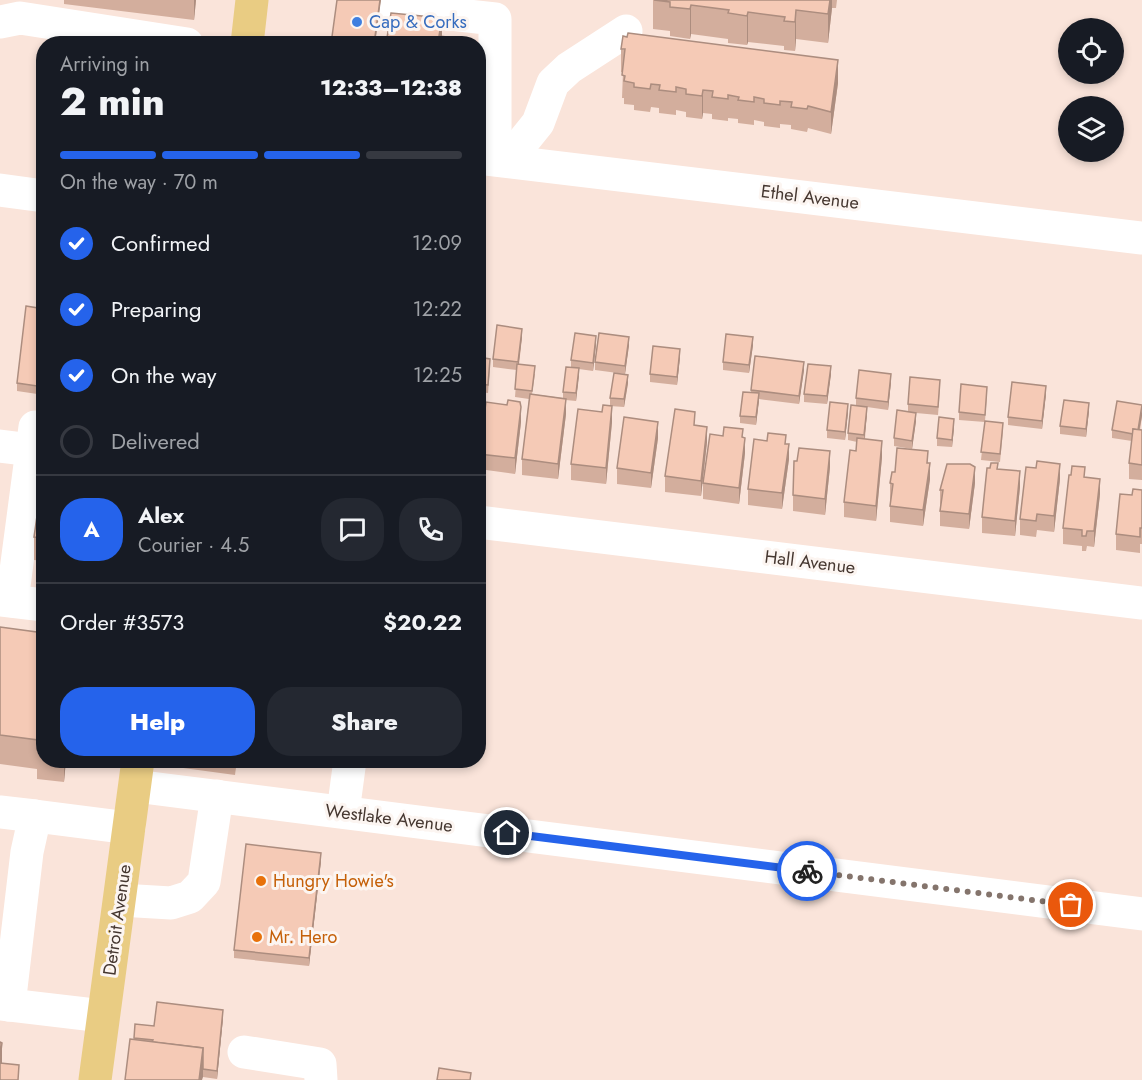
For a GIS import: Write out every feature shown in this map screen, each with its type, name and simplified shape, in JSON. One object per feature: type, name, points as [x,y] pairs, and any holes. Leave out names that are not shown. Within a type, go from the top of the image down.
[{"type":"main road","points":[[248,36],[252,0]]},
{"type":"main road","name":"Detroit Avenue","points":[[95,1080],[137,773]]},
{"type":"street","points":[[389,7],[495,19],[494,158]]},
{"type":"street","points":[[0,22],[20,18],[74,35]]},
{"type":"street","points":[[494,158],[538,123],[553,83],[569,68],[627,31]]},
{"type":"street","name":"Ethel Avenue","points":[[494,158],[1142,238]]},
{"type":"street","points":[[0,190],[36,195]]},
{"type":"street","points":[[0,446],[34,438],[18,602]]},
{"type":"street","name":"Hall Avenue","points":[[486,523],[1142,603]]},
{"type":"street","points":[[343,812],[349,768]]},
{"type":"street","name":"Westlake Avenue","points":[[137,773],[218,796],[1142,914]]},
{"type":"street","points":[[120,900],[171,903],[190,897],[204,882],[218,796]]},
{"type":"street","points":[[0,812],[129,828]]},
{"type":"street","points":[[35,816],[27,852],[4,1004],[104,1016]]},
{"type":"street","points":[[244,1052],[320,1064],[321,1080]]},
{"type":"building","name":"Cap & Corks","points":[[337,0],[380,0],[375,36],[332,36]]},
{"type":"building","points":[[654,0],[830,0],[828,14],[796,10],[795,22],[784,21],[785,17],[748,12],[747,16],[728,13],[729,10],[691,5],[690,9],[670,7],[670,2]]},
{"type":"building","points":[[391,13],[442,18],[439,36],[387,36]]},
{"type":"building","points":[[628,33],[838,60],[831,112],[808,106],[807,109],[791,107],[792,102],[780,101],[780,105],[764,103],[764,99],[754,97],[754,102],[738,100],[739,97],[728,95],[728,99],[712,97],[713,91],[703,90],[702,96],[686,94],[686,89],[676,87],[676,92],[659,90],[660,85],[651,84],[650,89],[634,87],[634,83],[624,81],[625,76],[622,75],[625,49],[621,49],[623,36],[627,37]]},
{"type":"building","points":[[26,306],[36,308],[36,386],[17,383]]},
{"type":"building","points":[[497,325],[522,329],[518,362],[493,359]]},
{"type":"building","points":[[575,333],[596,336],[593,363],[571,360]]},
{"type":"building","points":[[599,333],[629,337],[625,366],[595,362]]},
{"type":"building","points":[[726,334],[753,337],[749,365],[723,362]]},
{"type":"building","points":[[653,346],[680,349],[677,377],[650,374]]},
{"type":"building","points":[[755,356],[804,362],[799,396],[751,390]]},
{"type":"building","points":[[486,358],[490,359],[488,385],[486,385]]},
{"type":"building","points":[[517,364],[535,366],[532,391],[515,389]]},
{"type":"building","points":[[808,364],[831,366],[827,396],[804,394]]},
{"type":"building","points":[[566,367],[579,368],[576,393],[563,392]]},
{"type":"building","points":[[859,370],[891,374],[888,402],[856,398]]},
{"type":"building","points":[[614,373],[628,375],[624,399],[610,398]]},
{"type":"building","points":[[910,377],[940,380],[938,407],[908,404]]},
{"type":"building","points":[[1012,382],[1046,386],[1042,421],[1008,417]]},
{"type":"building","points":[[961,384],[987,387],[985,415],[959,412]]},
{"type":"building","points":[[743,392],[759,393],[756,417],[740,416]]},
{"type":"building","points":[[530,394],[566,399],[558,464],[522,459]]},
{"type":"building","points":[[508,400],[520,402],[521,407],[515,458],[486,455],[486,402],[507,405]]},
{"type":"building","points":[[1064,400],[1089,403],[1086,429],[1060,426]]},
{"type":"building","points":[[1117,401],[1142,405],[1138,430],[1133,429],[1133,434],[1112,430]]},
{"type":"building","points":[[830,402],[848,404],[845,432],[827,430]]},
{"type":"building","points":[[603,405],[612,406],[606,468],[571,464],[578,409],[602,412]]},
{"type":"building","points":[[851,405],[867,407],[864,435],[848,433]]},
{"type":"building","points":[[675,409],[695,412],[694,425],[707,427],[701,481],[665,476]]},
{"type":"building","points":[[897,410],[916,413],[912,441],[894,438]]},
{"type":"building","points":[[624,417],[658,422],[651,473],[617,468]]},
{"type":"building","points":[[939,417],[954,419],[952,440],[937,438]]},
{"type":"building","points":[[985,421],[1003,423],[1000,454],[981,452]]},
{"type":"building","points":[[724,427],[743,429],[742,437],[745,438],[739,488],[703,483],[710,434],[723,436]]},
{"type":"building","points":[[1133,429],[1142,430],[1142,465],[1129,463]]},
{"type":"building","points":[[768,433],[786,435],[785,444],[789,444],[782,493],[748,489],[754,439],[767,441]]},
{"type":"building","points":[[857,438],[882,441],[876,506],[844,502],[850,450],[856,451]]},
{"type":"building","points":[[799,448],[830,451],[825,499],[793,495],[794,461],[797,461]]},
{"type":"building","points":[[897,448],[928,451],[927,463],[930,463],[923,510],[890,506],[893,484],[890,483],[892,472],[895,472]]},
{"type":"building","points":[[1037,461],[1060,464],[1054,516],[1037,514],[1036,521],[1020,519],[1026,467],[1036,468]]},
{"type":"building","points":[[991,463],[998,463],[997,469],[1020,471],[1015,521],[982,517],[987,468],[990,468]]},
{"type":"building","points":[[947,464],[970,464],[975,467],[969,514],[940,511],[943,490],[940,490]]},
{"type":"building","points":[[1072,466],[1085,467],[1084,477],[1100,479],[1094,531],[1087,531],[1086,536],[1082,536],[1082,530],[1063,528]]},
{"type":"building","points":[[1133,489],[1142,490],[1140,537],[1116,534],[1120,494],[1132,495]]},
{"type":"building","points":[[0,627],[36,632],[36,740],[0,735]]},
{"type":"building","points":[[246,844],[321,853],[309,958],[234,950]]},
{"type":"building","points":[[157,1002],[223,1010],[217,1071],[203,1069],[203,1048],[134,1038],[135,1024],[154,1026]]},
{"type":"building","points":[[130,1039],[203,1048],[199,1080],[125,1080]]},
{"type":"building","points":[[0,1063],[19,1065],[18,1080],[0,1080]]},
{"type":"building","points":[[439,1068],[471,1073],[470,1080],[437,1080]]},
{"type":"way so far","points":[[807,871],[1071,905]]},
{"type":"place","name":"Cap & Corks","points":[[357,22]]},
{"type":"place","name":"Hungry Howie's","points":[[261,881]]},
{"type":"place","name":"Mr. Hero","points":[[257,937]]},
{"type":"route","points":[[507,833],[807,871]]}]
